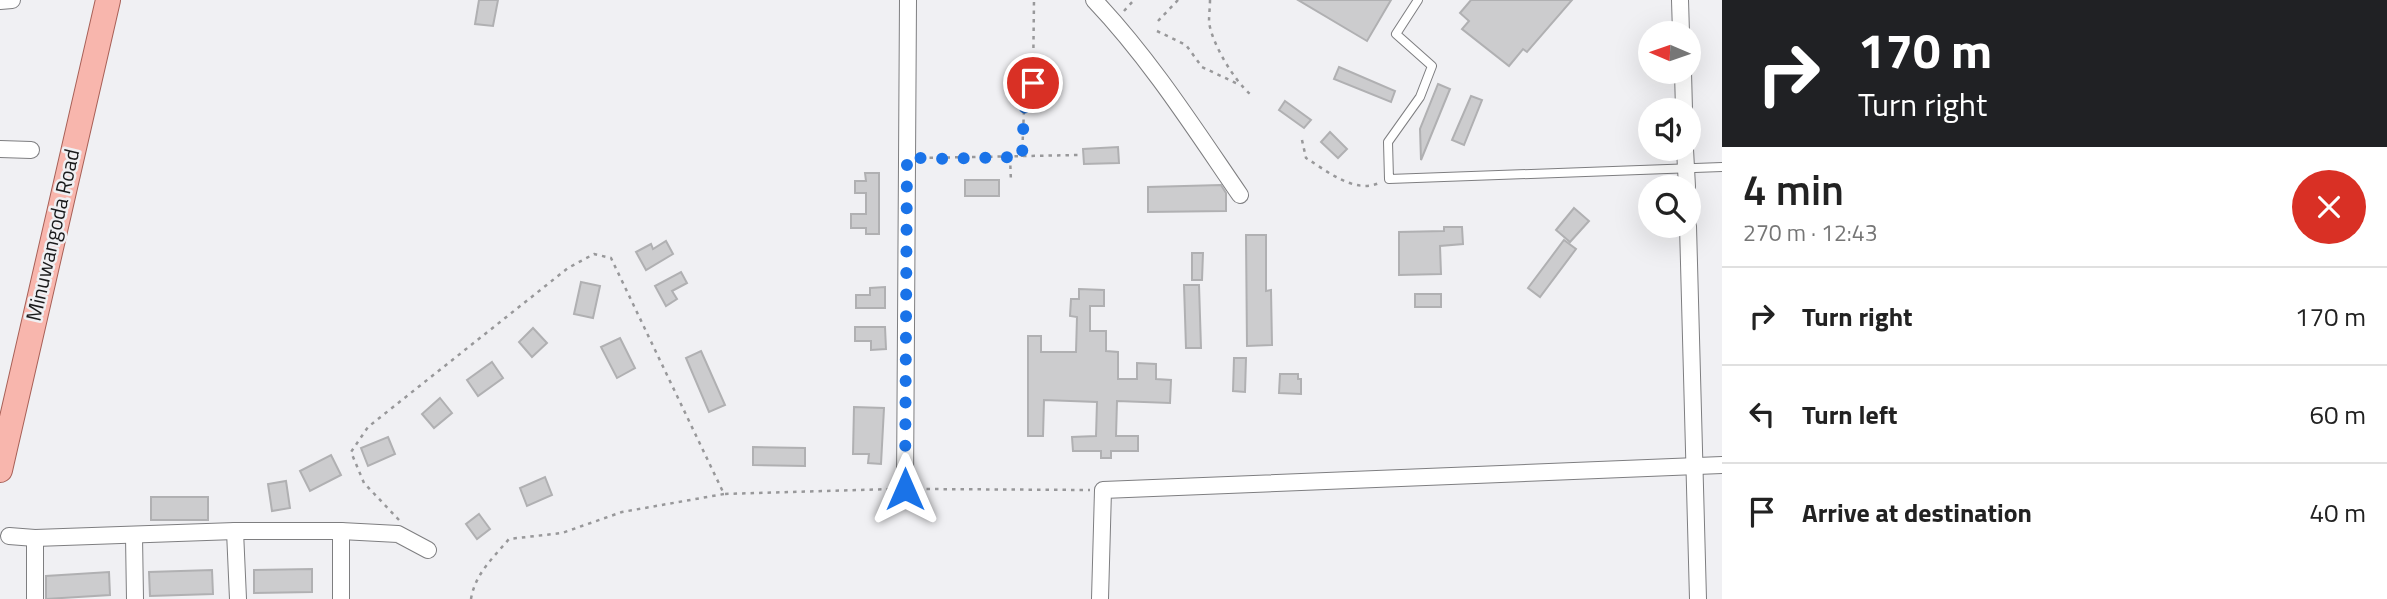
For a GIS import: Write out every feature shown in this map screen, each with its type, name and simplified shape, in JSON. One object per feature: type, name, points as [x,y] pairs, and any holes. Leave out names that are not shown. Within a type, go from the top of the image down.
[{"type":"main road","name":"Minuwangoda Road","points":[[0,470],[102,2]]},
{"type":"street","points":[[0,1],[18,0]]},
{"type":"street","points":[[905,489],[908,0]]},
{"type":"street","points":[[1094,0],[1114,21],[1168,90],[1240,194]]},
{"type":"street","points":[[1680,0],[1681,21]]},
{"type":"street","points":[[0,149],[32,150]]},
{"type":"street","points":[[1686,161],[1686,175]]},
{"type":"street","points":[[1688,238],[1698,599]]},
{"type":"street","points":[[1100,599],[1103,490],[1722,465]]},
{"type":"street","points":[[9,536],[35,538],[235,531],[341,531],[398,534],[428,550]]},
{"type":"street","points":[[235,531],[238,599]]},
{"type":"street","points":[[341,531],[341,599]]},
{"type":"street","points":[[134,536],[135,599]]},
{"type":"street","points":[[35,538],[35,599]]},
{"type":"lane","points":[[1418,0],[1396,34],[1432,66],[1420,97],[1388,142],[1389,178],[1722,167]]},
{"type":"path","points":[[1022,157],[1024,110],[1033,83],[1034,0]]},
{"type":"path","points":[[1158,22],[1178,0]]},
{"type":"path","points":[[1210,0],[1209,23],[1216,44],[1240,85]]},
{"type":"path","points":[[1157,31],[1186,45],[1202,67],[1240,85],[1250,94]]},
{"type":"path","points":[[1302,140],[1306,158],[1343,181],[1370,187],[1389,178]]},
{"type":"path","points":[[907,157],[933,159],[1078,156]]},
{"type":"path","points":[[1010,157],[1011,182]]},
{"type":"path","points":[[398,534],[399,519],[364,483],[351,452],[368,427],[568,268],[594,254],[611,257],[724,494]]},
{"type":"path","points":[[471,599],[473,587],[483,569],[509,539],[562,533],[622,512],[724,494],[905,489],[1103,490]]},
{"type":"building","points":[[479,0],[498,0],[493,26],[475,24]]},
{"type":"building","points":[[1298,0],[1391,0],[1367,41]]},
{"type":"building","points":[[1471,0],[1572,0],[1527,52],[1523,49],[1509,66],[1462,29],[1469,21],[1460,13]]},
{"type":"building","points":[[1339,67],[1395,91],[1391,102],[1334,79]]},
{"type":"building","points":[[1438,84],[1450,89],[1421,160],[1420,129]]},
{"type":"building","points":[[1471,96],[1482,100],[1464,145],[1452,140]]},
{"type":"building","points":[[1285,101],[1311,120],[1304,128],[1279,110]]},
{"type":"building","points":[[1330,132],[1347,149],[1338,158],[1321,142]]},
{"type":"building","points":[[1118,147],[1119,163],[1084,164],[1083,149]]},
{"type":"building","points":[[865,173],[879,173],[879,234],[866,234],[866,228],[851,228],[851,214],[866,214],[866,193],[855,193],[855,181],[866,181]]},
{"type":"building","points":[[965,180],[999,180],[999,196],[965,196]]},
{"type":"building","points":[[1221,185],[1226,193],[1226,211],[1148,212],[1148,187]]},
{"type":"building","points":[[1574,208],[1589,221],[1570,242],[1556,230]]},
{"type":"building","points":[[1444,227],[1462,227],[1463,244],[1440,246],[1441,274],[1399,275],[1399,232],[1444,231]]},
{"type":"building","points":[[1246,235],[1266,235],[1266,291],[1271,290],[1272,345],[1247,346]]},
{"type":"building","points":[[1564,240],[1576,249],[1540,297],[1528,288]]},
{"type":"building","points":[[666,241],[673,254],[646,270],[636,252],[651,244],[653,249]]},
{"type":"building","points":[[1192,253],[1203,253],[1202,280],[1192,280]]},
{"type":"building","points":[[681,272],[687,283],[672,291],[677,299],[666,306],[655,286]]},
{"type":"building","points":[[581,282],[600,286],[593,318],[574,314]]},
{"type":"building","points":[[1184,285],[1199,285],[1201,348],[1186,348]]},
{"type":"building","points":[[885,287],[885,308],[856,308],[856,295],[870,295],[870,288]]},
{"type":"building","points":[[1079,289],[1104,290],[1104,306],[1090,306],[1090,331],[1106,331],[1106,351],[1118,352],[1118,379],[1137,379],[1137,363],[1156,364],[1156,379],[1171,380],[1170,403],[1117,401],[1116,436],[1138,436],[1138,451],[1111,451],[1111,458],[1101,458],[1101,451],[1073,451],[1072,437],[1096,436],[1097,402],[1044,400],[1043,436],[1028,436],[1028,336],[1041,336],[1041,352],[1076,352],[1077,317],[1070,316],[1071,299],[1079,299]]},
{"type":"building","points":[[1415,294],[1441,294],[1441,307],[1415,307]]},
{"type":"building","points":[[855,327],[885,327],[886,349],[871,350],[871,341],[855,341]]},
{"type":"building","points":[[533,328],[547,343],[532,357],[519,342]]},
{"type":"building","points":[[620,338],[635,368],[617,378],[601,347]]},
{"type":"building","points":[[701,351],[725,405],[709,412],[686,358]]},
{"type":"building","points":[[1234,358],[1246,358],[1245,392],[1233,391]]},
{"type":"building","points":[[492,362],[503,378],[478,396],[467,380]]},
{"type":"building","points":[[1280,374],[1298,374],[1298,379],[1301,379],[1301,394],[1279,393]]},
{"type":"building","points":[[440,398],[452,413],[434,428],[422,414]]},
{"type":"building","points":[[854,407],[884,408],[881,464],[868,463],[869,454],[853,454]]},
{"type":"building","points":[[388,437],[395,454],[368,466],[361,448]]},
{"type":"building","points":[[753,447],[805,448],[805,466],[753,465]]},
{"type":"building","points":[[331,455],[341,475],[310,491],[300,471]]},
{"type":"building","points":[[545,477],[552,495],[527,506],[520,488]]},
{"type":"building","points":[[286,481],[290,508],[272,511],[268,484]]},
{"type":"building","points":[[151,497],[208,497],[208,520],[151,520]]},
{"type":"building","points":[[479,514],[490,529],[477,539],[466,524]]},
{"type":"building","points":[[312,569],[312,592],[254,593],[254,570]]},
{"type":"building","points":[[212,570],[213,594],[150,596],[149,572]]},
{"type":"building","points":[[109,572],[110,595],[46,599],[46,576]]},
{"type":"route","points":[[905,489],[907,157],[1022,157],[1024,110],[1033,83]]}]
